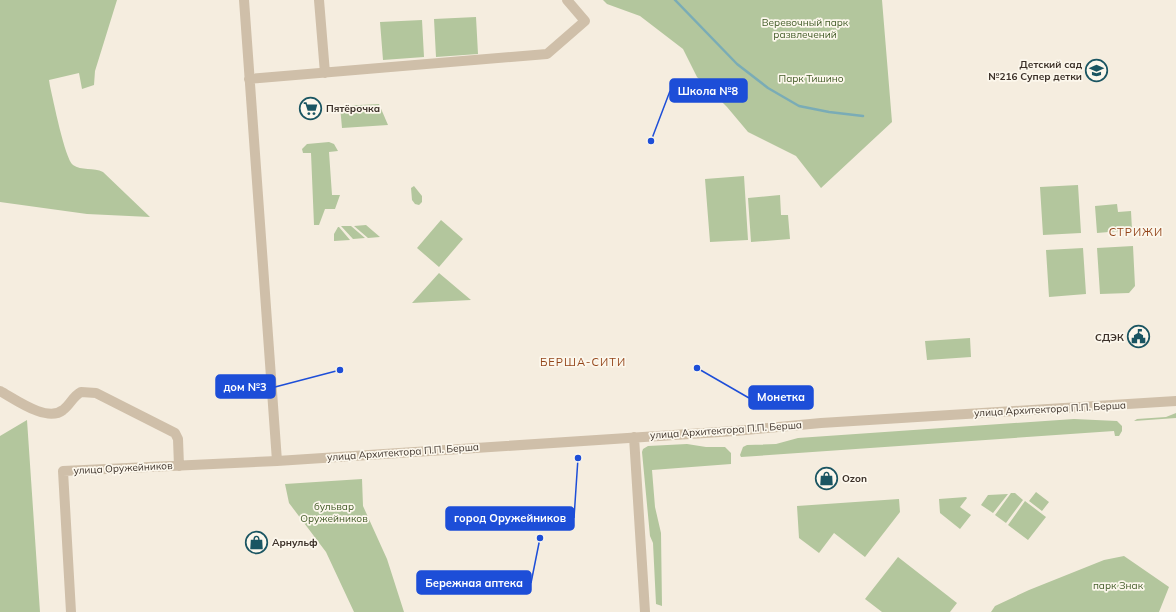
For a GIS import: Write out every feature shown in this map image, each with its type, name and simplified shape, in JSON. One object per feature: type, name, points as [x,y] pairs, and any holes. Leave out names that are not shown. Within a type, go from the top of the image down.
[{"type":"street","points":[[244,0],[277,461]]},
{"type":"street","points":[[319,0],[325,73]]},
{"type":"street","points":[[249,79],[547,54],[585,21],[567,0]]},
{"type":"street","points":[[0,391],[40,413],[53,415],[62,411],[81,392],[96,393],[176,433],[178,439],[179,466]]},
{"type":"street","name":"улица Архитектора П.П. Берша","points":[[277,461],[821,423],[1176,401]]},
{"type":"street","points":[[634,437],[645,612]]},
{"type":"street","name":"улица Оружейников","points":[[71,612],[63,471],[277,461]]},
{"type":"green space","points":[[0,0],[117,0],[95,71],[94,85],[82,89],[79,73],[49,80],[56,115],[66,152],[73,165],[80,168],[103,172],[150,217],[87,214],[0,202]]},
{"type":"green space","name":"Парк Тишино","points":[[603,0],[882,0],[892,122],[821,188],[796,156],[748,132],[727,107],[697,77],[683,49],[640,16],[607,4]]},
{"type":"green space","points":[[476,17],[478,54],[436,57],[434,19]]},
{"type":"green space","points":[[422,20],[424,57],[383,60],[380,22]]},
{"type":"green space","points":[[379,104],[388,125],[342,128],[340,106]]},
{"type":"green space","points":[[329,142],[334,144],[338,151],[329,152],[332,195],[340,195],[335,209],[325,209],[319,225],[314,225],[311,153],[303,153],[302,149],[307,144]]},
{"type":"green space","points":[[744,176],[748,240],[710,242],[705,179]]},
{"type":"green space","points":[[1078,185],[1081,233],[1043,235],[1040,187]]},
{"type":"green space","points":[[414,186],[422,196],[422,202],[419,205],[415,204],[412,200],[411,188]]},
{"type":"green space","points":[[780,195],[781,215],[788,215],[790,239],[751,242],[748,198]]},
{"type":"green space","points":[[1117,204],[1118,212],[1131,211],[1132,230],[1097,233],[1095,206]]},
{"type":"green space","points":[[441,220],[463,239],[439,267],[417,248]]},
{"type":"green space","points":[[366,225],[380,237],[368,238],[354,226]]},
{"type":"green space","points":[[341,226],[351,226],[365,238],[353,239]]},
{"type":"green space","points":[[338,227],[350,240],[334,241],[334,234]]},
{"type":"green space","points":[[1133,246],[1135,286],[1129,293],[1100,294],[1097,248]]},
{"type":"green space","points":[[1083,248],[1086,294],[1049,297],[1046,250]]},
{"type":"green space","points":[[439,273],[471,300],[412,303]]},
{"type":"green space","points":[[970,338],[971,357],[927,360],[925,341]]},
{"type":"green space","points":[[1176,413],[1176,418],[1134,421],[1137,419],[1166,417]]},
{"type":"green space","points":[[1074,419],[1117,421],[1122,426],[1122,431],[1119,436],[1115,436],[1114,431],[741,457],[740,455],[743,447],[747,445],[776,444],[798,438]]},
{"type":"green space","points":[[27,420],[40,612],[0,612],[0,436]]},
{"type":"green space","points":[[687,444],[706,447],[725,447],[731,453],[731,464],[652,470],[655,507],[661,533],[662,606],[656,604],[653,543],[650,536],[642,452],[643,449],[648,446]]},
{"type":"green space","name":"бульвар Оружейников","points":[[362,479],[363,506],[387,559],[404,612],[354,612],[326,552],[289,503],[285,484]]},
{"type":"green space","points":[[1036,492],[1049,502],[1042,511],[1029,501]]},
{"type":"green space","points":[[1011,493],[1015,493],[1023,500],[1006,523],[995,515]]},
{"type":"green space","points":[[1008,494],[993,513],[981,505],[988,495]]},
{"type":"green space","points":[[967,498],[960,507],[971,515],[960,529],[940,513],[939,499]]},
{"type":"green space","points":[[899,499],[900,512],[865,557],[834,533],[819,553],[799,538],[797,506]]},
{"type":"green space","points":[[1025,501],[1046,517],[1028,540],[1008,525]]},
{"type":"green space","name":"парк Знак","points":[[1124,556],[1169,587],[1159,612],[991,612],[995,606],[1029,590],[1104,560]]},
{"type":"green space","points":[[898,557],[957,603],[950,612],[882,612],[865,599]]},
{"type":"waterway","points":[[675,0],[737,64],[768,88],[799,106],[829,112],[863,116]]},
{"type":"place","name":"Детский сад №216 Супер детки","points":[[1097,70]]},
{"type":"place","name":"Пятёрочка","points":[[311,108]]},
{"type":"place","name":"Школа №8","points":[[651,141]]},
{"type":"place","name":"СДЭК","points":[[1139,337]]},
{"type":"place","name":"Монетка","points":[[697,368]]},
{"type":"place","name":"дом №3","points":[[340,370]]},
{"type":"place","name":"город Оружейников","points":[[578,458]]},
{"type":"place","name":"Ozon","points":[[826,478]]},
{"type":"place","name":"Бережная аптека","points":[[540,538]]},
{"type":"place","name":"Арнульф","points":[[257,542]]},
{"type":"district","name":"СТРИЖИ","points":[[1136,232]]},
{"type":"district","name":"БЕРША-СИТИ","points":[[583,362]]},
{"type":"park label","name":"Веревочный парк развлечений","points":[[805,28]]}]
